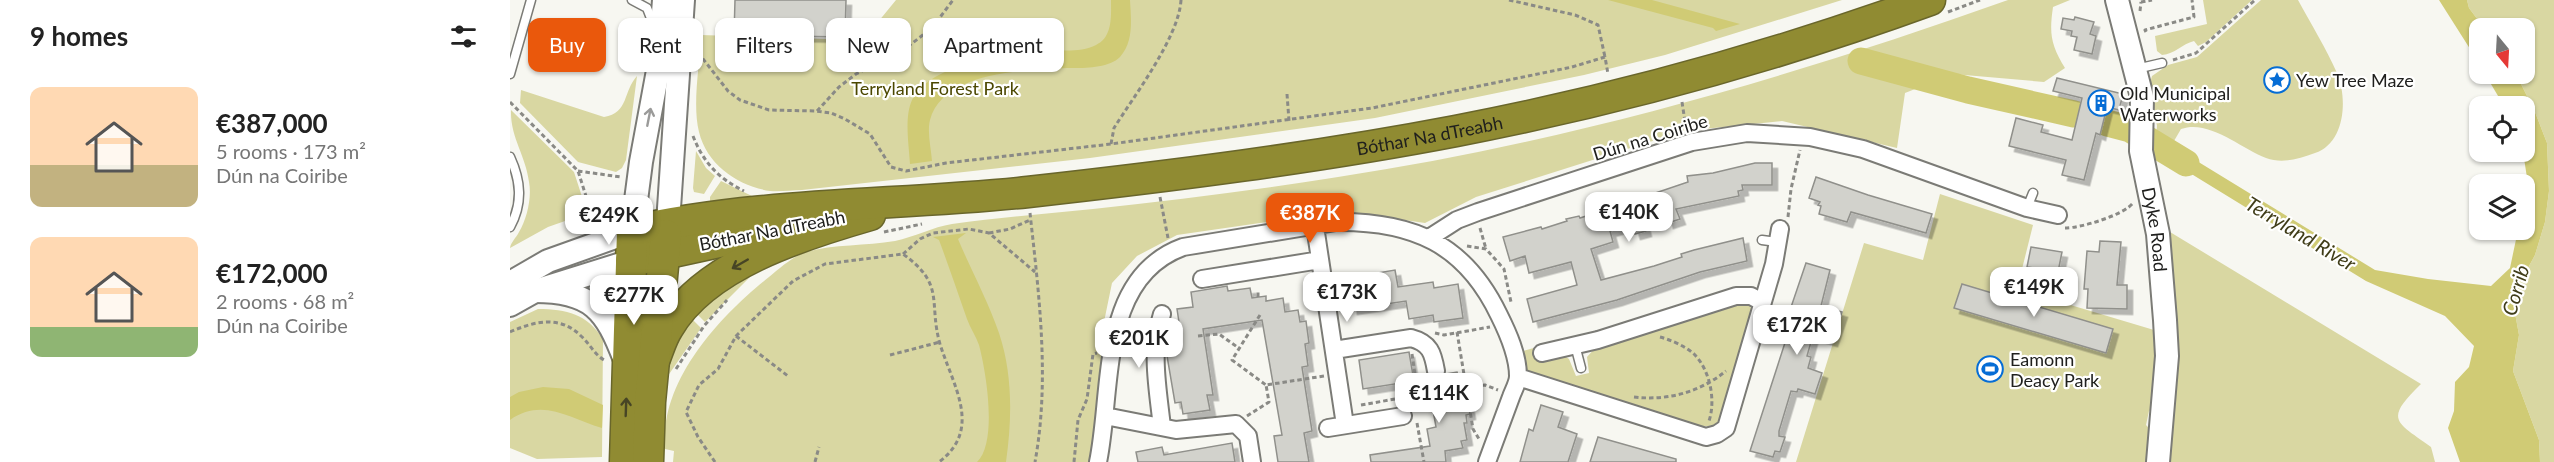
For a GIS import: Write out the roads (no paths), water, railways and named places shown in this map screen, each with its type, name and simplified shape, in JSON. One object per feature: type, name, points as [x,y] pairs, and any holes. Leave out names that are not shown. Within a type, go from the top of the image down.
[{"type":"highway","name":"Bóthar Na dTreabh","points":[[631,261],[664,252],[921,212],[1026,192],[1265,162],[1458,130],[1679,79],[1838,32],[1930,0]]},
{"type":"highway","name":"Bóthar Na dTreabh","points":[[632,231],[726,214],[783,208],[921,212]]},
{"type":"highway","points":[[641,365],[686,306],[720,277],[740,264],[783,243],[921,212]]},
{"type":"highway","points":[[625,462],[668,223]]},
{"type":"highway","points":[[632,231],[631,261],[648,462]]},
{"type":"main road","name":"Dyke Road","points":[[2117,0],[2142,97],[2141,151],[2158,234],[2168,356],[2158,462]]},
{"type":"main road","points":[[667,18],[670,3]]},
{"type":"main road","points":[[668,223],[670,3]]},
{"type":"main road","points":[[510,284],[548,261],[632,231],[640,162],[658,72]]},
{"type":"main road","points":[[510,304],[535,291],[631,261]]},
{"type":"main road","points":[[535,291],[558,291],[571,294],[595,307],[641,365]]},
{"type":"street","name":"Dún na Coiribe","points":[[1428,238],[1457,220],[1474,213],[1692,142],[1747,133],[1802,136],[1863,149],[2030,201],[2058,215]]},
{"type":"street","points":[[1098,462],[1118,325],[1126,298],[1137,278],[1163,255],[1214,240],[1360,222],[1388,226],[1428,238],[1454,253],[1465,263],[1491,297],[1513,350],[1518,378],[1488,459]]},
{"type":"street","points":[[1315,226],[1345,425]]},
{"type":"street","points":[[1518,378],[1703,435],[1717,434],[1726,428],[1774,264],[1773,237]]},
{"type":"street","points":[[1202,279],[1320,260]]},
{"type":"street","points":[[1542,353],[1639,327],[1736,296],[1751,296],[1762,302]]},
{"type":"street","points":[[1162,314],[1158,325],[1156,353],[1156,384],[1162,427]]},
{"type":"street","points":[[1334,350],[1411,338],[1429,347],[1436,371]]},
{"type":"street","points":[[1105,416],[1176,429],[1236,424],[1248,436],[1252,462]]},
{"type":"street","points":[[1328,428],[1403,416]]},
{"type":"lane","points":[[510,74],[531,0]]},
{"type":"lane","points":[[632,0],[650,12],[652,18]]},
{"type":"lane","points":[[2135,70],[2162,63]]},
{"type":"lane","points":[[510,157],[519,176],[520,189],[518,209],[510,227]]},
{"type":"lane","points":[[1575,345],[1581,368]]},
{"type":"water","points":[[1111,0],[1130,0],[1130,37],[1120,57],[1109,64],[1095,67],[1064,68],[1064,51],[1089,48],[1102,41],[1106,37],[1111,19]]},
{"type":"water","points":[[1608,0],[1652,0],[1740,24],[1716,31],[1713,28]]},
{"type":"water","points":[[2439,0],[2467,0],[2469,8],[2476,18],[2469,18],[2469,47]]},
{"type":"water","points":[[945,72],[1010,72],[988,76],[951,91],[938,104],[930,120],[932,161],[910,164],[908,115],[910,107],[920,88]]},
{"type":"water","points":[[2491,84],[2521,84],[2527,96],[2498,96]]},
{"type":"water","name":"Corrib","points":[[2535,112],[2547,143],[2549,191],[2545,222],[2535,255],[2522,279],[2515,313],[2519,335],[2513,371],[2539,440],[2540,462],[2460,462],[2448,428],[2454,411],[2455,382],[2469,367],[2474,346],[2445,316],[2366,281],[2154,151],[2156,136],[2375,270],[2491,286],[2510,268],[2516,240],[2535,240],[2535,174],[2526,174],[2525,162],[2535,162]]},
{"type":"water","points":[[966,233],[958,239],[995,321],[1007,365],[1010,413],[1006,462],[977,462],[987,439],[989,423],[982,357],[939,240],[933,237]]},
{"type":"water","points":[[543,387],[569,389],[603,405],[602,428],[568,415],[545,410],[522,413],[510,420],[510,397],[519,392]]},
{"type":"waterway","name":"Terryland River","points":[[1861,61],[1968,90],[2074,114]]},
{"type":"waterway","name":"Terryland River","points":[[2107,123],[2130,129],[2186,163]]},
{"type":"place","name":"Yew Tree Maze","points":[[2277,80]]},
{"type":"place","name":"Old Municipal Waterworks","points":[[2101,103]]},
{"type":"place","name":"Eamonn Deacy Park","points":[[1990,369]]},
{"type":"park label","name":"Terryland Forest Park","points":[[935,88]]}]
